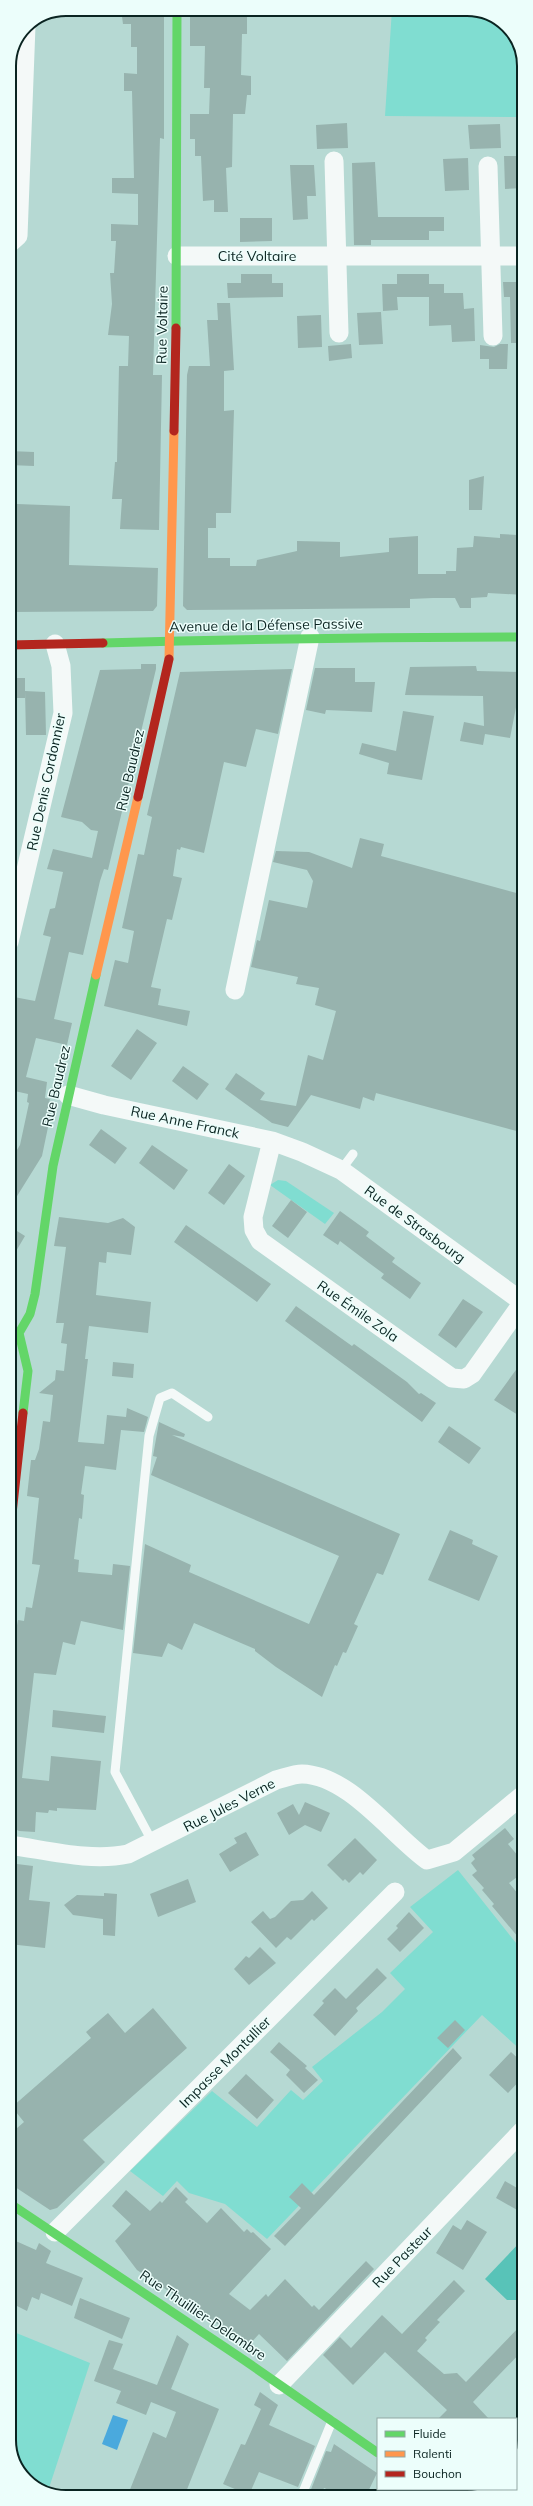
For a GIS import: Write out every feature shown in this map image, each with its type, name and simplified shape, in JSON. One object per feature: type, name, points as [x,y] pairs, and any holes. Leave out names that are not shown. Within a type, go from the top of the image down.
[{"type":"street","name":"Rue Voltaire","points":[[170,640],[177,256],[177,16]]},
{"type":"street","points":[[16,238],[18,236],[26,36]]},
{"type":"street","points":[[334,161],[339,333]]},
{"type":"street","points":[[488,166],[493,336]]},
{"type":"street","name":"Cité Voltaire","points":[[177,256],[517,256]]},
{"type":"street","points":[[235,990],[310,637]]},
{"type":"street","name":"Avenue de la Défense Passive","points":[[16,645],[170,640],[265,641],[310,637],[517,637]]},
{"type":"street","name":"Rue Baudrez","points":[[16,1330],[30,1314],[36,1294],[53,1166],[68,1095],[166,681],[170,640]]},
{"type":"street","name":"Rue Denis Cordonnier","points":[[16,912],[62,713],[61,666],[55,644]]},
{"type":"street","name":"Rue Anne Franck","points":[[68,1095],[104,1105],[272,1141],[302,1152]]},
{"type":"street","name":"Rue Émile Zola","points":[[272,1141],[253,1217],[254,1230],[260,1241],[452,1378],[464,1379],[472,1374],[517,1311]]},
{"type":"street","name":"Rue de Strasbourg","points":[[302,1152],[340,1170],[517,1299]]},
{"type":"street","name":"Rue Baudrez","points":[[16,1341],[28,1371],[16,1478]]},
{"type":"street","name":"Rue Jules Verne","points":[[16,1846],[114,1857],[153,1843],[276,1780],[302,1774],[324,1778],[345,1789],[427,1860],[454,1852],[517,1800]]},
{"type":"street","name":"Impasse Montallier","points":[[55,2232],[395,1892]]},
{"type":"street","name":"Rue Pasteur","points":[[279,2385],[517,2135]]},
{"type":"street","name":"Rue Thuillier-Delambre","points":[[16,2207],[377,2452]]},
{"type":"lane","points":[[340,1170],[353,1154]]},
{"type":"lane","points":[[153,1843],[132,1808],[116,1772],[149,1436],[160,1398],[172,1394],[208,1417]]},
{"type":"lane","points":[[303,2490],[332,2421]]},
{"type":"shaded area","points":[[392,16],[477,17],[495,24],[507,36],[516,56],[517,117],[385,116]]},
{"type":"shaded area","points":[[278,1180],[286,1181],[334,1213],[325,1224],[270,1185]]},
{"type":"shaded area","points":[[458,1870],[517,1944],[517,2047],[482,2015],[267,2239],[225,2204],[189,2193],[177,2181],[163,2196],[130,2171],[212,2091],[257,2127],[291,2090],[303,2100],[323,2081],[312,2067],[382,2012],[405,1989],[390,1973],[433,1932],[410,1907]]},
{"type":"shaded area","points":[[517,2245],[517,2300],[507,2300],[485,2279]]},
{"type":"shaded area","points":[[16,2333],[90,2363],[49,2487],[47,2486],[33,2478],[28,2473],[17,2450]]},
{"type":"shaded area","points":[[113,2415],[128,2420],[117,2450],[102,2444]]},
{"type":"building","points":[[122,16],[164,16],[164,139],[160,138],[153,375],[162,375],[159,530],[120,529],[122,499],[112,499],[115,462],[117,462],[119,366],[128,366],[129,336],[108,335],[112,304],[110,273],[114,273],[116,241],[111,241],[111,224],[138,225],[138,194],[112,193],[112,178],[134,178],[132,91],[124,91],[124,73],[137,74],[137,47],[131,47],[131,24],[123,24]]},
{"type":"building","points":[[190,16],[247,17],[247,34],[242,34],[241,75],[251,76],[251,95],[247,95],[245,114],[233,114],[232,167],[226,168],[228,212],[214,212],[214,200],[203,201],[201,156],[195,156],[195,139],[190,139],[190,114],[209,114],[210,88],[204,88],[205,46],[190,46]]},
{"type":"building","points":[[347,123],[348,148],[317,149],[316,125]]},
{"type":"building","points":[[500,124],[501,148],[470,149],[468,125]]},
{"type":"building","points":[[504,156],[517,156],[517,188],[505,189]]},
{"type":"building","points":[[468,158],[469,190],[445,191],[443,159]]},
{"type":"building","points":[[375,162],[378,217],[444,217],[444,231],[429,231],[429,240],[371,240],[371,245],[354,245],[352,163]]},
{"type":"building","points":[[290,165],[314,165],[316,196],[307,196],[308,219],[293,220]]},
{"type":"building","points":[[240,218],[272,218],[272,241],[240,242]]},
{"type":"building","points":[[241,274],[272,274],[272,283],[283,283],[283,297],[228,298],[227,283],[241,283]]},
{"type":"building","points":[[397,274],[429,274],[429,284],[444,284],[444,293],[463,293],[464,309],[474,308],[475,341],[452,342],[451,325],[429,326],[429,297],[397,297],[398,310],[383,311],[382,284],[397,284]]},
{"type":"building","points":[[503,282],[517,282],[517,343],[511,343],[510,297],[504,297]]},
{"type":"building","points":[[217,303],[230,303],[234,370],[224,371],[224,411],[234,410],[231,513],[216,513],[216,528],[208,528],[208,558],[230,558],[230,566],[256,566],[257,560],[297,551],[297,541],[340,542],[340,557],[389,552],[389,538],[418,536],[418,574],[446,574],[446,571],[456,571],[457,548],[473,547],[474,536],[500,538],[500,534],[517,535],[517,595],[488,593],[487,597],[471,598],[471,608],[460,608],[455,598],[433,598],[410,599],[410,608],[187,610],[183,606],[187,375],[189,366],[210,366],[207,320],[218,320]]},
{"type":"building","points":[[381,312],[383,344],[359,345],[357,313]]},
{"type":"building","points":[[321,315],[322,347],[298,348],[297,316]]},
{"type":"building","points":[[351,344],[352,358],[329,361],[328,346]]},
{"type":"building","points":[[500,344],[508,344],[507,369],[489,369],[489,359],[480,359],[480,345],[494,347]]},
{"type":"building","points":[[16,451],[34,452],[34,466],[16,465]]},
{"type":"building","points":[[484,476],[482,510],[469,510],[469,480]]},
{"type":"building","points":[[17,504],[70,506],[69,565],[158,568],[157,606],[153,611],[16,612]]},
{"type":"building","points":[[141,664],[156,664],[108,870],[104,869],[100,881],[83,955],[69,952],[54,1019],[72,1023],[67,1045],[36,1038],[26,1077],[47,1082],[45,1098],[50,1099],[48,1107],[52,1108],[42,1156],[16,1198],[16,1152],[20,1145],[29,1103],[27,1102],[28,1094],[16,1091],[16,997],[35,1001],[51,937],[43,935],[50,909],[55,908],[63,872],[47,869],[53,849],[92,858],[98,831],[91,830],[82,822],[61,817],[100,670],[141,669]]},
{"type":"building","points":[[476,666],[477,671],[517,672],[517,702],[510,738],[485,734],[483,745],[460,741],[464,722],[484,726],[483,696],[405,695],[410,667]]},
{"type":"building","points":[[315,668],[355,668],[355,682],[375,682],[372,712],[326,710],[325,714],[306,710]]},
{"type":"building","points":[[292,669],[278,734],[256,729],[246,767],[224,762],[204,853],[181,847],[180,850],[177,849],[173,876],[182,878],[172,920],[167,919],[151,987],[161,989],[158,1005],[190,1011],[187,1026],[104,1006],[115,960],[128,963],[134,931],[122,928],[138,854],[144,855],[152,817],[147,815],[180,672]]},
{"type":"building","points":[[16,678],[25,678],[25,698],[16,698]]},
{"type":"building","points":[[25,691],[45,692],[46,735],[26,735]]},
{"type":"building","points":[[403,711],[434,716],[422,780],[387,774],[389,763],[359,754],[362,743],[396,751]]},
{"type":"building","points":[[360,838],[384,844],[381,856],[517,893],[517,1131],[376,1093],[374,1101],[363,1097],[360,1109],[311,1095],[288,1127],[272,1123],[225,1089],[236,1073],[265,1093],[260,1100],[296,1106],[308,1055],[323,1060],[336,1011],[315,1005],[319,988],[296,984],[298,977],[251,967],[257,940],[260,941],[269,900],[307,908],[313,881],[307,870],[273,862],[276,851],[309,852],[352,868]]},
{"type":"building","points":[[137,1029],[157,1043],[131,1080],[111,1066]]},
{"type":"building","points":[[183,1066],[209,1084],[197,1100],[172,1081]]},
{"type":"building","points":[[101,1129],[127,1148],[115,1164],[89,1145]]},
{"type":"building","points":[[152,1145],[188,1170],[174,1190],[139,1163]]},
{"type":"building","points":[[229,1164],[245,1176],[224,1205],[208,1193]]},
{"type":"building","points":[[291,1200],[307,1212],[288,1238],[272,1226]]},
{"type":"building","points":[[340,1211],[369,1232],[366,1236],[395,1258],[392,1262],[421,1283],[410,1299],[381,1278],[384,1274],[340,1241],[338,1245],[323,1235]]},
{"type":"building","points":[[59,1217],[108,1223],[123,1218],[135,1227],[131,1255],[107,1252],[106,1263],[99,1262],[96,1295],[151,1302],[148,1333],[89,1326],[85,1359],[88,1359],[78,1442],[104,1444],[107,1415],[126,1417],[127,1408],[148,1417],[144,1432],[121,1430],[116,1470],[85,1466],[81,1494],[84,1495],[82,1519],[79,1518],[74,1559],[79,1560],[78,1572],[112,1575],[113,1564],[130,1566],[123,1630],[81,1621],[75,1645],[63,1642],[56,1675],[34,1673],[22,1778],[49,1781],[51,1756],[101,1761],[96,1810],[57,1808],[57,1811],[49,1810],[48,1813],[36,1812],[35,1832],[16,1830],[16,1631],[18,1620],[24,1621],[26,1607],[32,1608],[40,1565],[32,1564],[39,1498],[27,1496],[31,1460],[35,1460],[39,1449],[43,1421],[50,1422],[53,1395],[39,1393],[55,1380],[56,1370],[64,1371],[67,1344],[61,1343],[64,1323],[56,1323],[66,1247],[54,1246]]},
{"type":"building","points":[[186,1225],[271,1284],[257,1302],[174,1242]]},
{"type":"building","points":[[16,1230],[25,1236],[16,1251]]},
{"type":"building","points":[[463,1299],[483,1312],[456,1348],[438,1335]]},
{"type":"building","points":[[296,1306],[352,1346],[354,1344],[407,1382],[419,1394],[421,1393],[436,1403],[422,1422],[285,1321]]},
{"type":"building","points":[[113,1362],[134,1364],[133,1378],[112,1376]]},
{"type":"building","points":[[517,1369],[517,1414],[494,1400]]},
{"type":"building","points":[[159,1422],[185,1434],[184,1437],[172,1435],[400,1534],[383,1575],[377,1573],[354,1624],[358,1626],[346,1653],[343,1652],[337,1666],[335,1665],[322,1697],[276,1667],[255,1651],[255,1649],[194,1623],[182,1650],[168,1643],[162,1657],[133,1653],[145,1544],[191,1565],[189,1572],[309,1624],[339,1556],[151,1475],[157,1457],[153,1456]]},
{"type":"building","points":[[449,1426],[481,1448],[469,1464],[438,1442]]},
{"type":"building","points":[[450,1530],[473,1540],[472,1544],[498,1556],[479,1601],[428,1580]]},
{"type":"building","points":[[53,1710],[106,1716],[104,1733],[52,1727]]},
{"type":"building","points":[[305,1802],[330,1813],[321,1832],[305,1825],[289,1835],[277,1813],[293,1804],[299,1815]]},
{"type":"building","points":[[505,1828],[514,1839],[508,1844],[517,1855],[517,1877],[509,1883],[517,1893],[517,1936],[492,1906],[494,1904],[482,1890],[484,1888],[472,1875],[477,1871],[471,1863],[475,1859],[472,1855]]},
{"type":"building","points":[[246,1832],[259,1855],[230,1872],[219,1854],[237,1843],[234,1838]]},
{"type":"building","points":[[355,1838],[377,1860],[363,1875],[360,1872],[349,1883],[345,1879],[343,1881],[327,1865]]},
{"type":"building","points":[[16,1864],[33,1866],[29,1900],[50,1902],[45,1948],[16,1945]]},
{"type":"building","points":[[188,1879],[196,1902],[158,1917],[150,1894]]},
{"type":"building","points":[[312,1891],[328,1908],[314,1921],[312,1919],[291,1940],[287,1937],[276,1948],[251,1922],[263,1911],[270,1919],[275,1917],[291,1901],[303,1900]]},
{"type":"building","points":[[104,1893],[117,1894],[115,1936],[103,1935],[103,1919],[73,1915],[64,1905],[77,1895],[104,1896]]},
{"type":"building","points":[[409,1912],[424,1928],[400,1952],[387,1939],[398,1928],[396,1926]]},
{"type":"building","points":[[260,1947],[276,1963],[249,1985],[234,1969],[246,1956],[249,1958]]},
{"type":"building","points":[[377,1968],[387,1978],[356,2008],[358,2011],[335,2036],[313,2015],[324,2003],[322,2001],[335,1988],[346,1999]]},
{"type":"building","points":[[153,2008],[187,2048],[83,2140],[105,2162],[57,2208],[50,2210],[16,2188],[16,2129],[24,2122],[16,2112],[16,2104],[91,2038],[86,2032],[108,2013],[125,2033]]},
{"type":"building","points":[[455,2020],[465,2030],[448,2048],[437,2038]]},
{"type":"building","points":[[279,2042],[307,2066],[305,2068],[318,2080],[304,2093],[286,2075],[290,2070],[270,2052]]},
{"type":"building","points":[[453,2048],[462,2058],[285,2246],[274,2236],[301,2208],[289,2197],[302,2183],[314,2195]]},
{"type":"building","points":[[511,2052],[517,2058],[517,2083],[508,2093],[489,2075]]},
{"type":"building","points":[[246,2074],[274,2100],[257,2119],[228,2093]]},
{"type":"building","points":[[505,2181],[517,2188],[517,2210],[496,2198]]},
{"type":"building","points":[[176,2187],[188,2199],[185,2202],[207,2223],[221,2208],[244,2232],[247,2229],[251,2233],[253,2232],[271,2249],[229,2294],[250,2310],[266,2294],[268,2297],[285,2279],[312,2307],[314,2305],[319,2310],[366,2261],[374,2269],[287,2361],[259,2334],[249,2345],[137,2270],[115,2241],[131,2224],[112,2206],[126,2190],[150,2211],[160,2201],[162,2203]]},
{"type":"building","points":[[467,2220],[487,2232],[463,2270],[436,2253],[453,2225],[461,2230]]},
{"type":"building","points":[[16,2241],[36,2250],[39,2243],[51,2251],[46,2263],[83,2278],[72,2306],[41,2293],[39,2300],[32,2297],[27,2311],[16,2306]]},
{"type":"building","points":[[454,2280],[465,2291],[437,2320],[440,2322],[425,2338],[427,2340],[417,2351],[444,2374],[457,2373],[466,2382],[517,2329],[517,2356],[473,2402],[488,2418],[439,2418],[447,2410],[385,2352],[353,2385],[323,2355],[340,2337],[351,2348],[382,2315],[402,2334]]},
{"type":"building","points":[[80,2298],[130,2318],[122,2339],[74,2318]]},
{"type":"building","points":[[177,2335],[189,2344],[171,2389],[219,2409],[187,2490],[130,2490],[153,2432],[166,2438],[176,2412],[151,2402],[146,2415],[116,2403],[121,2391],[94,2381],[109,2340],[123,2344],[113,2369],[157,2385]]},
{"type":"building","points":[[260,2392],[278,2405],[269,2425],[315,2446],[298,2487],[259,2472],[251,2490],[237,2490],[223,2484],[241,2444],[245,2445],[261,2409],[254,2405]]},
{"type":"building","points":[[334,2444],[377,2473],[369,2490],[329,2490],[324,2488],[323,2490],[311,2490],[326,2451],[331,2452]]},
{"type":"traffic: fast","points":[[176,328],[177,16]]},
{"type":"traffic: fast","points":[[103,643],[314,638],[517,637]]},
{"type":"traffic: fast","points":[[23,1413],[28,1371],[19,1333],[30,1314],[35,1294],[53,1166],[96,975]]},
{"type":"traffic: fast","points":[[16,2208],[244,2360],[377,2452]]},
{"type":"traffic: slow","points":[[169,659],[174,431]]},
{"type":"traffic: slow","points":[[96,975],[138,797]]},
{"type":"traffic: jam","points":[[174,431],[176,328]]},
{"type":"traffic: jam","points":[[16,645],[103,643]]},
{"type":"traffic: jam","points":[[138,797],[169,659]]},
{"type":"traffic: jam","points":[[16,1477],[23,1413]]}]
